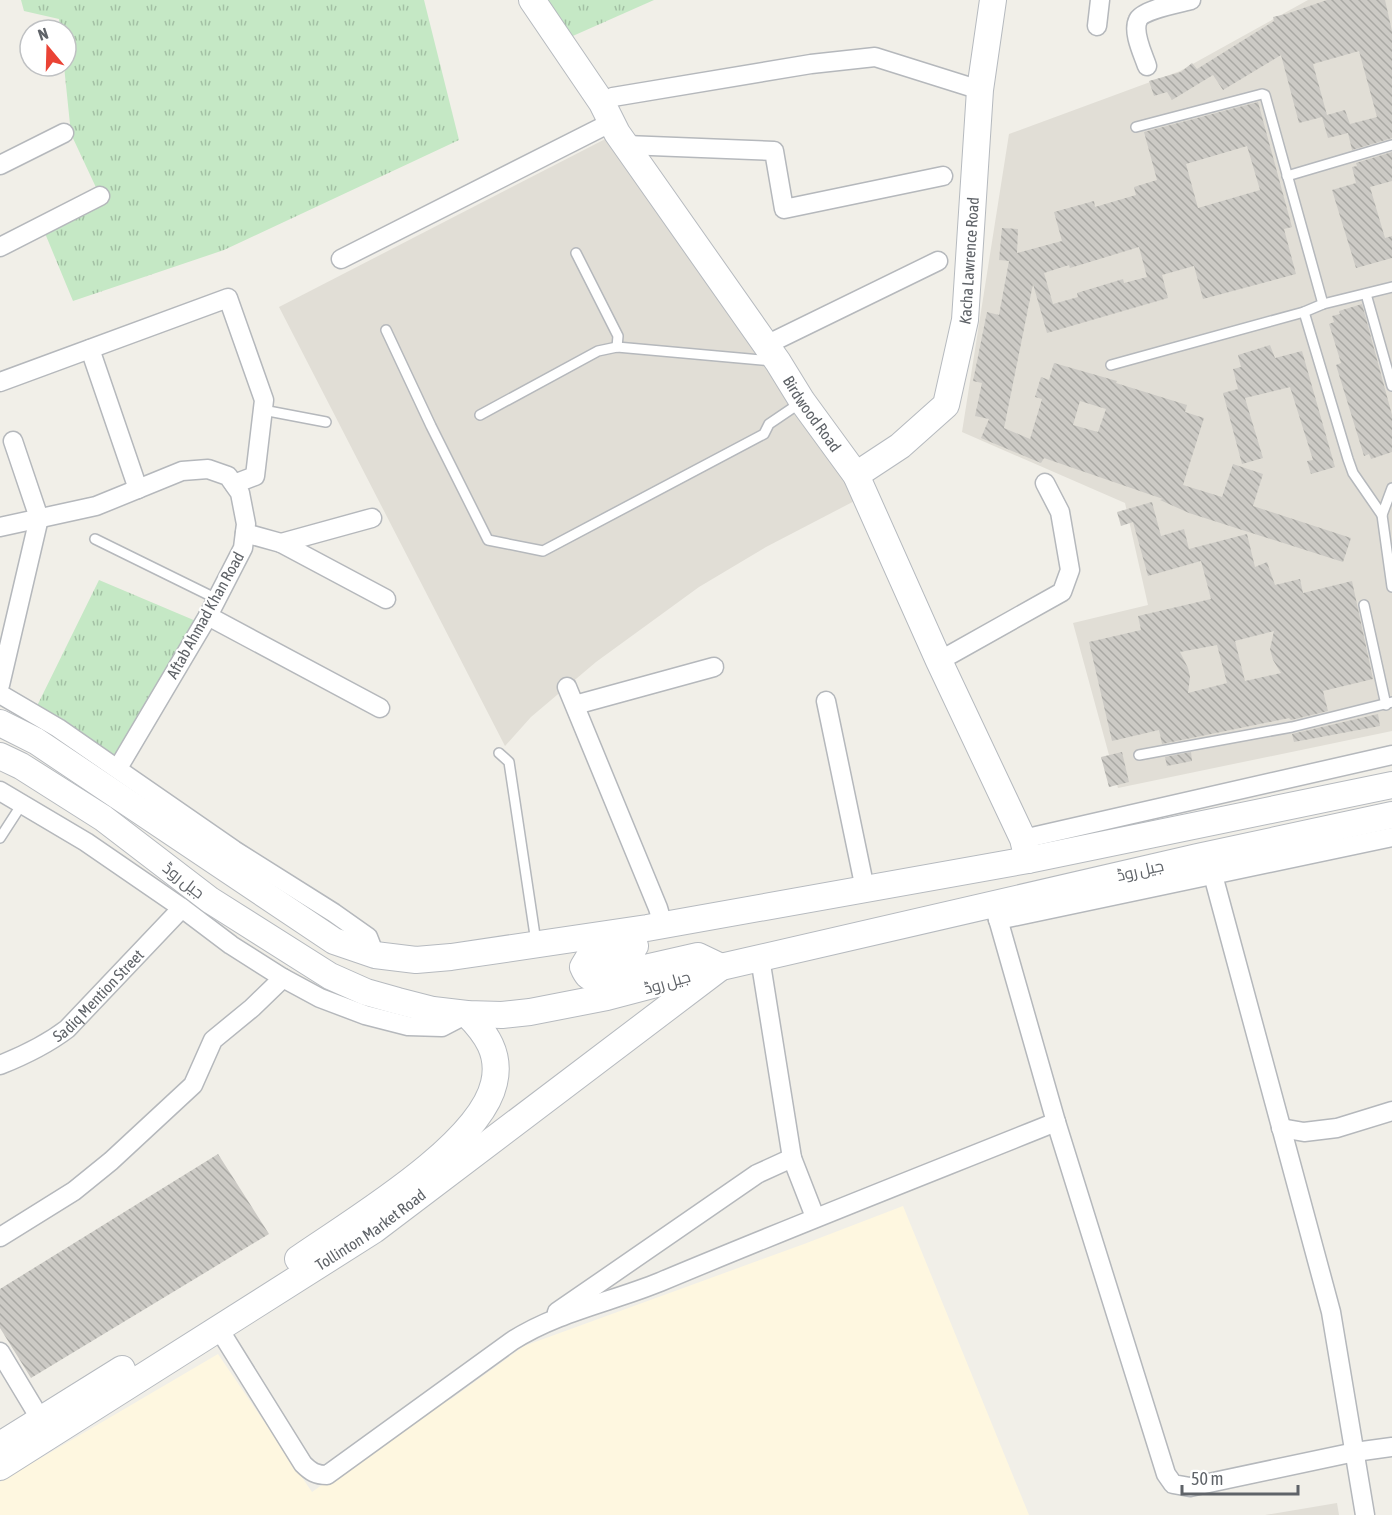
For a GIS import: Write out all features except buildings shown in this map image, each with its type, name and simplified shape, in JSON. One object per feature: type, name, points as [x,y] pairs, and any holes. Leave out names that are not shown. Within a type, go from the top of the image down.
[{"type":"main road","name":"Birdwood Road","points":[[532,0],[607,112],[626,145],[772,354],[802,401],[856,475],[1025,850]]},
{"type":"main road","name":"Kacha Lawrence Road","points":[[856,475],[900,446],[946,405],[965,320],[980,90],[993,0]]},
{"type":"main road","name":"جیل روڈ","points":[[0,723],[36,741],[334,941],[375,955],[416,960],[451,957],[663,925],[866,889],[1025,850],[1392,785]]},
{"type":"main road","name":"جیل روڈ","points":[[0,756],[21,766],[103,818],[210,900],[330,976],[366,992],[398,1002],[433,1010],[467,1014],[502,1015],[556,1008],[645,989],[760,958],[996,912],[1198,857],[1392,815]]},
{"type":"main road","points":[[721,967],[698,956],[597,979],[586,974],[583,967],[584,961],[595,954],[724,927],[749,909]]},
{"type":"main road","name":"Tollinton Market Road","points":[[0,1467],[374,1230],[721,967]]},
{"type":"main road","name":"Tollinton Market Road","points":[[0,1445],[286,1267],[399,1190],[442,1156],[489,1099],[495,1081],[496,1064],[493,1050],[485,1032],[467,1014]]},
{"type":"street","points":[[1097,26],[1100,0]]},
{"type":"street","points":[[1147,66],[1137,33],[1137,21],[1142,14],[1191,0]]},
{"type":"street","points":[[341,259],[607,112],[613,97],[811,64],[875,57],[980,90]]},
{"type":"street","points":[[0,165],[64,133]]},
{"type":"street","points":[[626,145],[774,151],[784,209],[943,176]]},
{"type":"street","points":[[0,247],[100,196]]},
{"type":"street","points":[[772,354],[938,261]]},
{"type":"street","points":[[0,382],[228,298],[264,400],[255,476],[234,484],[228,476],[208,469],[182,471],[96,506],[0,527]]},
{"type":"street","points":[[90,349],[138,489]]},
{"type":"street","points":[[0,685],[39,518],[13,441]]},
{"type":"street","points":[[939,661],[1062,592],[1070,570],[1060,512],[1045,483]]},
{"type":"street","name":"Aftab Ahmad Khan Road","points":[[118,768],[208,616],[243,548],[246,524],[240,493],[234,484]]},
{"type":"street","points":[[281,543],[372,518]]},
{"type":"street","points":[[245,533],[281,543],[386,599]]},
{"type":"street","points":[[208,616],[380,708]]},
{"type":"street","points":[[575,705],[714,667]]},
{"type":"street","points":[[567,687],[663,925]]},
{"type":"street","points":[[0,694],[118,768],[234,850],[334,913],[368,938],[375,955]]},
{"type":"street","points":[[826,701],[866,889]]},
{"type":"street","points":[[1025,850],[1392,755]]},
{"type":"street","points":[[0,791],[86,842],[231,945],[320,998],[365,1015],[408,1026],[442,1027],[467,1014]]},
{"type":"street","points":[[1392,837],[1213,875],[996,912],[1056,1122],[1162,1463],[1173,1484],[1190,1486],[1354,1452],[1392,1447]]},
{"type":"street","points":[[1213,875],[1331,1312],[1365,1515]]},
{"type":"street","name":"Sadiq Mention Street","points":[[0,1065],[35,1051],[67,1029],[182,908]]},
{"type":"street","points":[[760,958],[792,1158],[815,1217]]},
{"type":"street","points":[[0,1237],[74,1191],[111,1161],[193,1085],[213,1040],[252,1008],[283,978]]},
{"type":"street","points":[[1281,1128],[1304,1132],[1337,1128],[1392,1111]]},
{"type":"street","points":[[541,1323],[626,1295],[815,1217],[897,1187],[1056,1122]]},
{"type":"street","points":[[219,1329],[303,1464],[311,1472],[327,1475],[512,1341],[757,1174],[792,1158]]},
{"type":"street","points":[[0,1352],[41,1420]]},
{"type":"lane","points":[[1136,127],[1262,94],[1266,97],[1323,304]]},
{"type":"lane","points":[[1287,176],[1392,145]]},
{"type":"lane","points":[[576,253],[618,336],[617,347]]},
{"type":"lane","points":[[1111,365],[1304,312],[1323,304],[1392,287]]},
{"type":"lane","points":[[1366,294],[1392,386]]},
{"type":"lane","points":[[1304,312],[1353,473],[1386,521]]},
{"type":"lane","points":[[386,330],[488,540],[543,550],[764,434],[769,424],[802,401]]},
{"type":"lane","points":[[480,415],[598,351],[617,347],[772,354]]},
{"type":"lane","points":[[263,410],[326,422]]},
{"type":"lane","points":[[1392,488],[1386,521],[1392,587]]},
{"type":"lane","points":[[95,539],[217,599]]},
{"type":"lane","points":[[1139,755],[1292,727],[1389,703],[1364,605]]},
{"type":"lane","points":[[499,753],[509,762],[537,944]]},
{"type":"lane","points":[[0,838],[22,804]]},
{"type":"shaded area","points":[[1308,0],[1392,0],[1392,731],[1118,788],[1073,623],[1148,605],[1125,503],[962,432],[1009,134],[1180,71]]},
{"type":"shaded area","points":[[617,133],[866,495],[766,547],[699,587],[596,662],[531,717],[505,746],[279,307]]},
{"type":"shaded area","points":[[903,1206],[1029,1515],[0,1515],[0,1482],[218,1354],[312,1492],[433,1406],[451,1399],[524,1346]]},
{"type":"shaded area","points":[[1337,1503],[1339,1515],[1265,1515]]},
{"type":"green space","points":[[21,0],[424,0],[459,140],[224,250],[73,301],[42,226],[100,196],[71,134],[65,78],[78,78],[78,18],[55,18],[24,11]]},
{"type":"green space","points":[[541,0],[654,0],[566,39]]},
{"type":"green space","points":[[99,580],[203,624],[118,764],[55,715],[36,708]]}]
